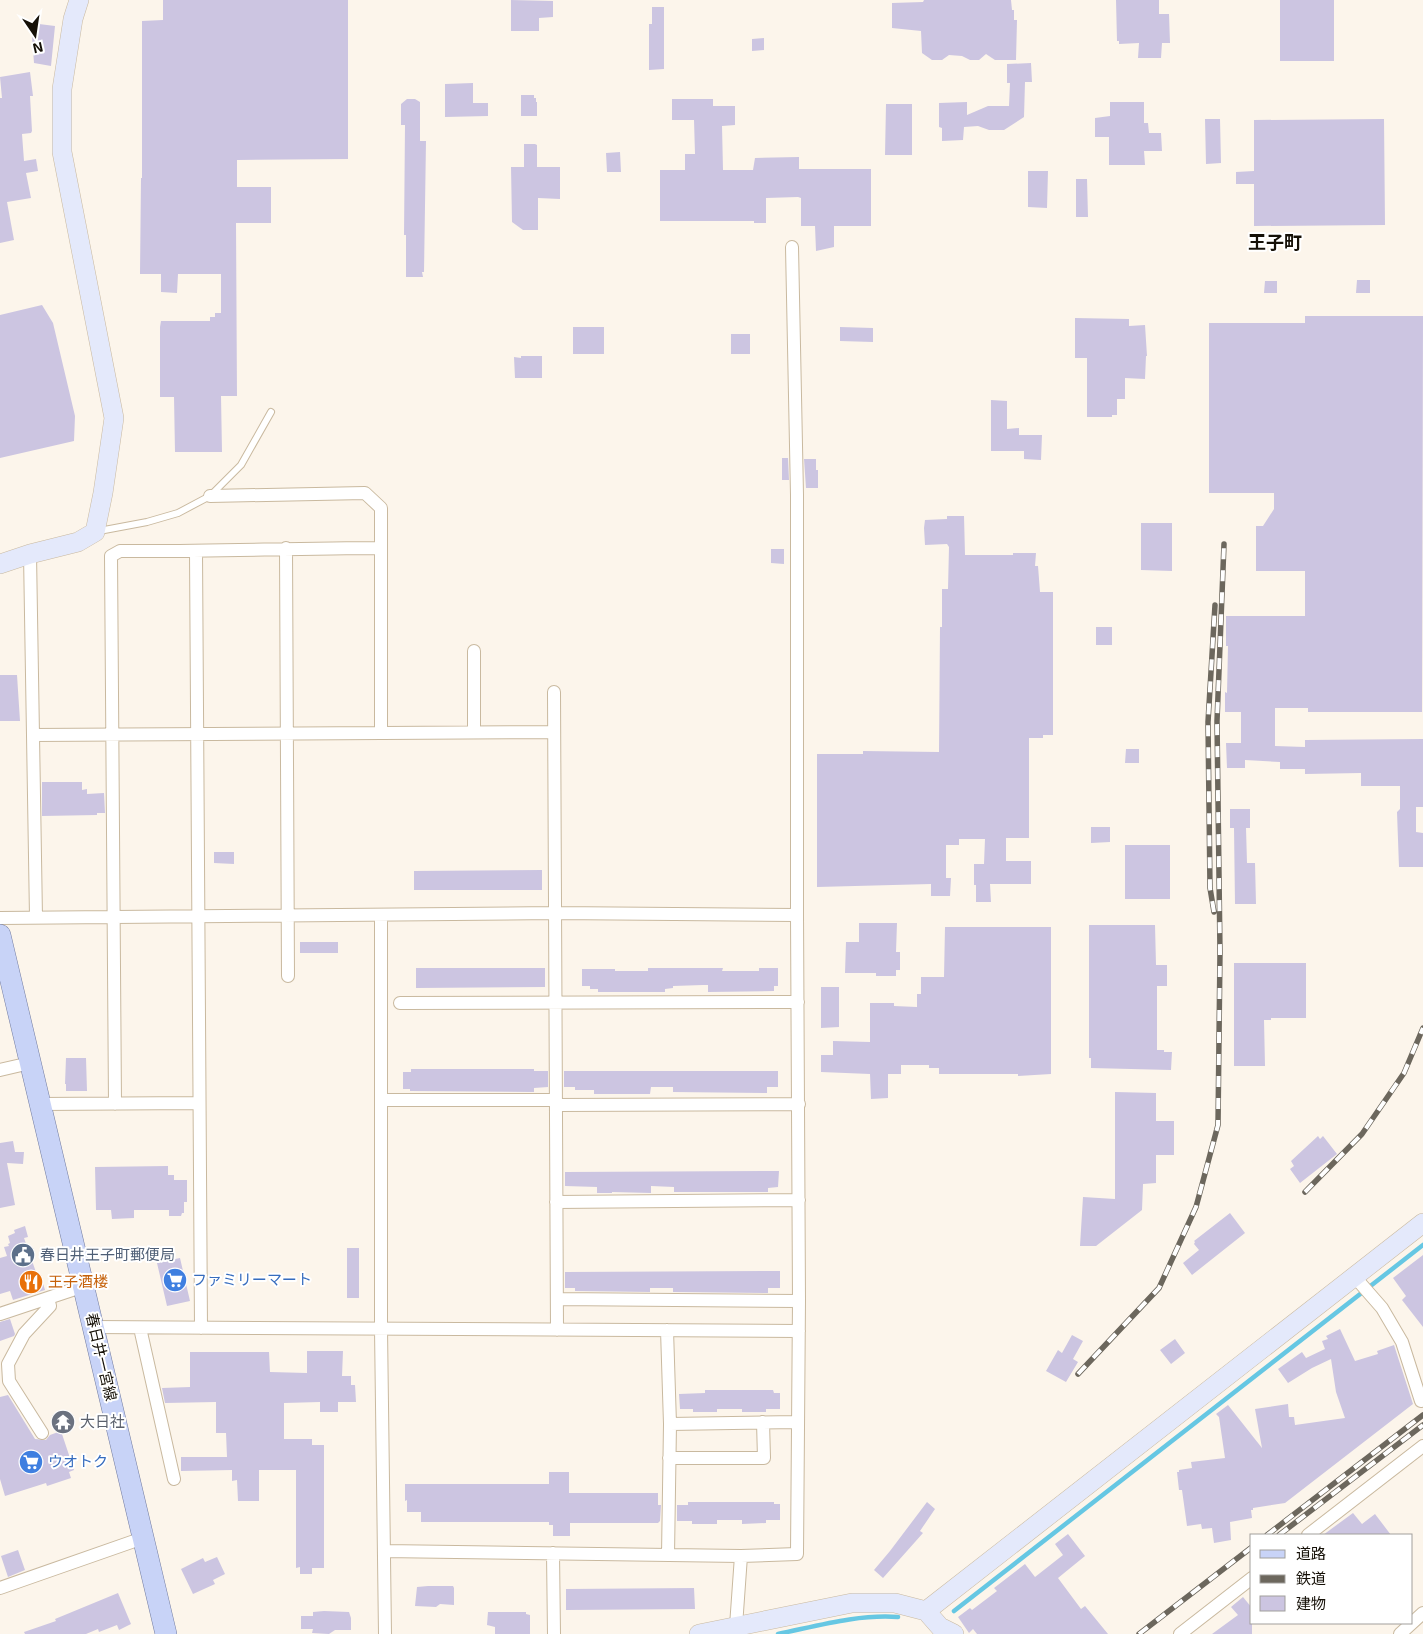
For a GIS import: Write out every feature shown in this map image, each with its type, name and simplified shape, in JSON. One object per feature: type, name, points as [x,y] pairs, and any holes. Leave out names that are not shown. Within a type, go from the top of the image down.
[{"type":"main road","name":"春日井一宮線","points":[[0,935],[7,997],[30,1063],[166,1634]]},
{"type":"street","points":[[0,564],[78,542],[95,532],[114,418],[62,152],[62,89],[73,19],[79,0]]},
{"type":"street","points":[[384,1551],[740,1556],[797,1554],[799,1331],[797,915],[798,495],[792,247]]},
{"type":"street","points":[[210,496],[365,493],[381,508],[381,733]]},
{"type":"street","points":[[116,1104],[111,556],[120,551],[196,552],[286,548],[380,548]]},
{"type":"street","points":[[286,548],[288,976]]},
{"type":"street","points":[[196,552],[201,1328]]},
{"type":"street","points":[[30,554],[36,918]]},
{"type":"street","points":[[474,652],[474,732]]},
{"type":"street","points":[[554,692],[557,1330]]},
{"type":"street","points":[[33,735],[554,732]]},
{"type":"street","points":[[0,918],[555,913],[797,915]]},
{"type":"street","points":[[380,915],[381,1329],[385,1634]]},
{"type":"street","points":[[400,1003],[798,1002]]},
{"type":"street","points":[[0,1070],[30,1063]]},
{"type":"street","points":[[381,1100],[799,1104]]},
{"type":"street","points":[[40,1104],[199,1103]]},
{"type":"street","points":[[556,1202],[799,1200]]},
{"type":"street","points":[[926,1611],[1362,1285],[1423,1223]]},
{"type":"street","points":[[1362,1285],[1382,1308],[1402,1342],[1421,1401]]},
{"type":"street","points":[[0,1314],[84,1286]]},
{"type":"street","points":[[42,1433],[9,1380],[8,1364],[24,1334],[50,1306],[48,1298]]},
{"type":"street","points":[[557,1300],[799,1301]]},
{"type":"street","points":[[94,1327],[799,1331]]},
{"type":"street","points":[[140,1328],[174,1479]]},
{"type":"street","points":[[667,1330],[670,1424],[668,1555]]},
{"type":"street","points":[[670,1458],[764,1458],[763,1422]]},
{"type":"street","points":[[670,1424],[798,1422]]},
{"type":"street","points":[[1309,1534],[1423,1446]]},
{"type":"street","points":[[0,1588],[143,1538]]},
{"type":"street","points":[[553,1553],[554,1634]]},
{"type":"street","points":[[736,1626],[740,1556]]},
{"type":"street","points":[[1180,1634],[1250,1580]]},
{"type":"street","points":[[700,1634],[852,1603],[895,1604],[926,1611],[940,1627],[954,1634]]},
{"type":"street","points":[[1413,1622],[1423,1613]]},
{"type":"street","points":[[1400,1634],[1411,1624]]},
{"type":"lane","points":[[95,532],[146,522],[178,513],[210,496],[240,465],[272,412]]},
{"type":"building","points":[[163,0],[348,0],[348,159],[237,160],[237,187],[271,187],[271,223],[236,223],[237,396],[221,396],[222,452],[175,452],[174,397],[160,397],[161,321],[210,321],[210,317],[215,317],[215,313],[221,313],[221,274],[178,274],[177,293],[161,292],[161,274],[140,274],[142,21],[163,20]]},
{"type":"building","points":[[511,0],[553,1],[553,17],[539,18],[539,31],[511,31]]},
{"type":"building","points":[[924,0],[1011,0],[1014,20],[1017,20],[1016,60],[995,60],[986,54],[979,60],[949,55],[942,60],[932,60],[922,53],[921,31],[892,28],[892,3],[923,2]]},
{"type":"building","points":[[1116,0],[1159,0],[1159,14],[1169,14],[1170,43],[1162,43],[1161,58],[1138,58],[1139,43],[1119,44],[1119,41],[1117,41]]},
{"type":"building","points":[[1280,0],[1334,0],[1334,61],[1280,61]]},
{"type":"building","points":[[652,7],[664,7],[664,69],[649,70],[649,24],[652,24]]},
{"type":"building","points":[[31,23],[55,26],[51,66],[34,63]]},
{"type":"building","points":[[764,38],[764,50],[752,51],[752,39]]},
{"type":"building","points":[[1031,63],[1032,82],[1025,82],[1024,117],[1004,130],[989,130],[978,126],[964,127],[963,140],[942,141],[942,128],[939,127],[939,103],[967,102],[967,115],[988,106],[1009,106],[1010,83],[1007,83],[1007,64]]},
{"type":"building","points":[[30,72],[33,96],[30,96],[32,131],[31,133],[22,134],[24,161],[36,159],[38,171],[26,173],[31,198],[7,202],[14,240],[0,243],[0,98],[2,98],[0,77]]},
{"type":"building","points":[[473,83],[473,103],[488,103],[488,116],[445,117],[445,84]]},
{"type":"building","points":[[521,95],[534,95],[537,102],[537,116],[521,116]]},
{"type":"building","points":[[407,99],[415,99],[420,102],[420,141],[426,141],[423,277],[406,277],[406,235],[404,235],[405,125],[401,125],[401,104]]},
{"type":"building","points":[[672,99],[713,99],[713,106],[735,106],[735,125],[722,126],[723,170],[753,170],[755,158],[799,157],[799,169],[871,169],[871,226],[834,226],[834,247],[816,251],[815,226],[801,226],[801,198],[798,197],[766,198],[766,223],[754,223],[754,221],[660,221],[660,170],[685,170],[685,154],[695,154],[694,120],[672,120]]},
{"type":"building","points":[[1110,102],[1144,102],[1144,123],[1148,123],[1149,133],[1161,133],[1162,151],[1144,151],[1145,165],[1109,165],[1109,137],[1095,137],[1095,118],[1110,116]]},
{"type":"building","points":[[886,104],[912,104],[912,155],[885,155]]},
{"type":"building","points":[[1205,119],[1220,119],[1221,163],[1206,164]]},
{"type":"building","points":[[1384,119],[1385,225],[1254,226],[1254,184],[1236,184],[1236,172],[1254,171],[1254,120]]},
{"type":"building","points":[[524,144],[537,145],[537,167],[560,167],[560,199],[538,198],[538,230],[523,230],[512,222],[511,167],[524,167]]},
{"type":"building","points":[[620,152],[621,172],[607,172],[606,153]]},
{"type":"building","points":[[1028,171],[1048,171],[1047,208],[1028,207]]},
{"type":"building","points":[[1076,179],[1087,179],[1088,217],[1076,217]]},
{"type":"building","points":[[1357,280],[1370,280],[1370,293],[1356,293]]},
{"type":"building","points":[[1265,281],[1277,281],[1277,293],[1264,293]]},
{"type":"building","points":[[42,305],[53,323],[75,416],[74,441],[0,458],[0,315]]},
{"type":"building","points":[[1305,316],[1423,316],[1422,712],[1308,712],[1308,708],[1275,708],[1275,746],[1305,747],[1305,740],[1423,739],[1423,807],[1416,807],[1416,832],[1423,833],[1423,867],[1399,867],[1397,812],[1400,809],[1400,786],[1361,786],[1361,773],[1305,774],[1305,769],[1280,769],[1280,762],[1245,760],[1245,768],[1227,768],[1226,743],[1241,743],[1241,712],[1225,712],[1228,646],[1226,646],[1226,616],[1305,616],[1305,571],[1256,571],[1256,526],[1263,526],[1274,509],[1274,493],[1209,493],[1209,323],[1305,323]]},
{"type":"building","points":[[1075,318],[1129,319],[1129,326],[1145,325],[1147,356],[1145,379],[1125,378],[1125,399],[1117,399],[1117,415],[1112,415],[1112,417],[1087,417],[1087,358],[1075,358]]},
{"type":"building","points":[[573,327],[604,327],[604,354],[573,354]]},
{"type":"building","points":[[840,327],[873,328],[873,342],[840,341]]},
{"type":"building","points":[[731,334],[750,334],[750,354],[731,354]]},
{"type":"building","points":[[521,356],[542,356],[542,378],[515,378],[514,357],[521,358]]},
{"type":"building","points":[[991,400],[1007,401],[1007,429],[1019,428],[1019,435],[1042,435],[1041,460],[1024,459],[1024,451],[991,451]]},
{"type":"building","points":[[782,458],[788,458],[789,480],[782,480]]},
{"type":"building","points":[[804,459],[816,459],[818,488],[806,488]]},
{"type":"building","points":[[947,516],[964,516],[965,555],[1036,553],[1035,566],[1038,566],[1040,592],[1053,592],[1053,735],[1043,735],[1043,738],[1029,738],[1029,838],[1006,838],[1006,861],[1031,861],[1031,884],[990,884],[991,902],[976,902],[974,864],[984,864],[985,839],[959,839],[959,845],[946,845],[946,878],[951,878],[950,896],[931,896],[931,884],[817,887],[817,754],[863,754],[863,751],[939,752],[940,627],[942,627],[942,589],[948,589],[949,547],[947,544],[925,545],[924,528],[925,520],[947,519]]},
{"type":"building","points":[[1141,523],[1172,523],[1172,571],[1141,570]]},
{"type":"building","points":[[771,549],[784,549],[784,564],[771,563]]},
{"type":"building","points":[[1096,627],[1112,627],[1112,645],[1096,645]]},
{"type":"building","points":[[0,675],[17,675],[20,721],[0,721]]},
{"type":"building","points":[[1126,749],[1139,749],[1139,763],[1125,763]]},
{"type":"building","points":[[42,782],[82,782],[82,790],[87,789],[87,794],[104,793],[105,813],[97,813],[97,815],[42,816]]},
{"type":"building","points":[[1230,809],[1250,809],[1250,828],[1246,828],[1247,863],[1255,863],[1256,904],[1235,904],[1234,828],[1230,828]]},
{"type":"building","points":[[1091,827],[1110,827],[1110,842],[1091,843]]},
{"type":"building","points":[[1125,845],[1170,845],[1170,899],[1125,899]]},
{"type":"building","points":[[214,852],[234,852],[234,864],[214,863]]},
{"type":"building","points":[[542,870],[542,890],[414,890],[414,871]]},
{"type":"building","points":[[859,923],[897,923],[896,952],[900,952],[900,970],[896,970],[896,976],[876,976],[876,973],[845,973],[846,942],[859,942]]},
{"type":"building","points":[[1089,925],[1155,925],[1156,965],[1167,965],[1167,986],[1157,986],[1157,1050],[1172,1052],[1171,1070],[1091,1068],[1091,1058],[1089,1058]]},
{"type":"building","points":[[945,927],[1051,927],[1051,1074],[1018,1076],[1018,1074],[939,1074],[939,1068],[929,1068],[929,1065],[901,1065],[901,1074],[888,1074],[888,1098],[871,1099],[870,1074],[821,1072],[821,1055],[833,1055],[833,1041],[870,1042],[870,1003],[894,1003],[894,1006],[917,1007],[917,994],[921,994],[921,977],[944,977]]},
{"type":"building","points":[[300,942],[338,942],[338,953],[300,953]]},
{"type":"building","points":[[1234,963],[1306,963],[1306,1018],[1271,1018],[1271,1020],[1264,1020],[1265,1066],[1234,1066]]},
{"type":"building","points":[[416,968],[545,968],[545,987],[416,988]]},
{"type":"building","points":[[648,968],[723,968],[722,971],[759,971],[759,968],[778,968],[778,986],[774,986],[774,991],[708,992],[708,985],[703,985],[673,986],[673,988],[665,989],[665,992],[598,992],[598,989],[590,989],[590,986],[582,986],[582,969],[648,971]]},
{"type":"building","points":[[821,987],[839,987],[839,1027],[821,1028]]},
{"type":"building","points":[[66,1058],[86,1058],[87,1091],[66,1091]]},
{"type":"building","points":[[411,1069],[534,1069],[534,1071],[548,1071],[548,1087],[534,1088],[534,1092],[410,1091],[410,1089],[403,1089],[403,1072],[411,1072]]},
{"type":"building","points":[[564,1071],[778,1071],[778,1087],[767,1087],[767,1093],[673,1092],[673,1087],[651,1087],[650,1094],[594,1094],[594,1090],[575,1090],[575,1087],[564,1087]]},
{"type":"building","points":[[1115,1092],[1156,1093],[1156,1121],[1174,1121],[1174,1155],[1156,1155],[1156,1183],[1143,1184],[1142,1210],[1096,1246],[1080,1246],[1083,1197],[1115,1199]]},
{"type":"building","points":[[1318,1136],[1320,1139],[1323,1136],[1337,1154],[1300,1183],[1290,1169],[1294,1166],[1291,1161]]},
{"type":"building","points":[[13,1141],[15,1152],[24,1152],[23,1164],[7,1163],[15,1205],[0,1208],[0,1143]]},
{"type":"building","points":[[168,1166],[168,1175],[174,1175],[174,1180],[187,1180],[187,1202],[184,1202],[184,1213],[181,1216],[169,1216],[169,1210],[134,1210],[134,1218],[112,1219],[111,1210],[96,1210],[95,1167]]},
{"type":"building","points":[[779,1171],[778,1187],[768,1188],[768,1192],[674,1192],[674,1187],[651,1186],[651,1193],[597,1193],[597,1187],[565,1186],[565,1172]]},
{"type":"building","points":[[1230,1213],[1245,1233],[1192,1275],[1183,1263],[1199,1250],[1194,1241]]},
{"type":"building","points":[[25,1226],[28,1237],[24,1238],[37,1275],[40,1274],[45,1290],[13,1300],[10,1291],[0,1294],[0,1258],[7,1256],[4,1247],[9,1246],[8,1236],[15,1233],[14,1230]]},
{"type":"building","points":[[347,1248],[359,1248],[359,1298],[347,1298]]},
{"type":"building","points":[[1423,1255],[1423,1327],[1402,1300],[1406,1296],[1393,1278]]},
{"type":"building","points":[[180,1258],[190,1301],[167,1306],[157,1263]]},
{"type":"building","points":[[780,1271],[780,1288],[768,1288],[768,1293],[673,1292],[673,1288],[650,1288],[650,1292],[575,1291],[575,1288],[565,1288],[565,1272]]},
{"type":"building","points":[[10,1319],[15,1334],[0,1341],[0,1322]]},
{"type":"building","points":[[1340,1329],[1355,1361],[1378,1354],[1377,1351],[1394,1345],[1413,1404],[1285,1503],[1253,1508],[1251,1510],[1252,1518],[1230,1522],[1231,1540],[1214,1543],[1212,1528],[1202,1529],[1201,1524],[1187,1526],[1182,1490],[1179,1490],[1177,1472],[1192,1468],[1191,1462],[1225,1458],[1219,1417],[1216,1414],[1228,1405],[1262,1448],[1255,1409],[1288,1404],[1289,1417],[1294,1417],[1295,1425],[1345,1418],[1336,1392],[1331,1359],[1288,1383],[1278,1369],[1302,1352],[1306,1358],[1325,1349],[1322,1341],[1328,1339],[1326,1336]]},
{"type":"building","points":[[1072,1335],[1083,1341],[1073,1359],[1078,1362],[1066,1382],[1046,1371],[1058,1350],[1062,1353]]},
{"type":"building","points":[[1175,1339],[1185,1353],[1171,1364],[1160,1350]]},
{"type":"building","points":[[307,1351],[343,1351],[342,1376],[351,1376],[351,1385],[355,1385],[356,1402],[338,1402],[338,1412],[320,1412],[320,1402],[284,1403],[284,1439],[312,1439],[312,1445],[324,1445],[324,1568],[312,1568],[312,1574],[300,1574],[300,1567],[296,1568],[296,1470],[259,1470],[259,1501],[238,1501],[237,1480],[232,1481],[232,1470],[181,1471],[181,1457],[227,1457],[226,1433],[216,1433],[216,1402],[165,1403],[162,1388],[190,1387],[190,1352],[269,1352],[270,1372],[307,1373]]},
{"type":"building","points":[[705,1390],[773,1390],[774,1393],[780,1393],[780,1409],[766,1409],[766,1412],[742,1412],[742,1409],[717,1409],[717,1412],[693,1412],[693,1409],[680,1409],[679,1394],[705,1393]]},
{"type":"building","points":[[8,1395],[35,1439],[46,1440],[50,1435],[61,1431],[74,1470],[69,1472],[71,1478],[47,1486],[46,1483],[5,1496],[0,1479],[0,1397]]},
{"type":"building","points":[[549,1472],[569,1472],[569,1493],[658,1493],[658,1505],[661,1505],[660,1521],[658,1523],[570,1523],[570,1536],[553,1536],[553,1525],[549,1525],[549,1522],[421,1522],[421,1512],[407,1512],[405,1484],[549,1484]]},
{"type":"building","points":[[688,1502],[774,1502],[774,1504],[780,1504],[780,1520],[766,1520],[766,1523],[742,1524],[742,1520],[717,1520],[717,1524],[692,1524],[692,1521],[677,1521],[677,1505],[688,1505]]},
{"type":"building","points":[[927,1502],[935,1509],[920,1531],[923,1533],[883,1578],[874,1570]]},
{"type":"building","points":[[1353,1513],[1362,1524],[1375,1514],[1390,1534],[1324,1534]]},
{"type":"building","points":[[1068,1534],[1085,1556],[1058,1578],[1081,1609],[1085,1606],[1108,1634],[977,1634],[973,1629],[969,1633],[958,1617],[970,1608],[972,1610],[997,1591],[994,1588],[1025,1564],[1035,1577],[1063,1555],[1055,1544]]},
{"type":"building","points":[[18,1550],[25,1570],[8,1577],[1,1556]]},
{"type":"building","points":[[217,1557],[225,1574],[213,1580],[215,1584],[193,1594],[181,1569],[203,1558],[205,1562]]},
{"type":"building","points":[[453,1586],[454,1605],[440,1604],[436,1607],[415,1606],[417,1587]]},
{"type":"building","points":[[694,1588],[695,1609],[566,1610],[566,1589]]},
{"type":"building","points":[[118,1593],[131,1624],[119,1630],[117,1625],[99,1632],[98,1629],[86,1634],[25,1634],[24,1632],[56,1621],[55,1619]]},
{"type":"building","points":[[1243,1597],[1250,1606],[1252,1634],[1212,1634],[1238,1615],[1231,1607]]},
{"type":"building","points":[[313,1612],[349,1612],[351,1630],[335,1630],[329,1634],[312,1633],[313,1629],[301,1629],[301,1616],[313,1616]]},
{"type":"building","points":[[488,1612],[526,1612],[526,1614],[530,1615],[530,1634],[495,1634],[495,1627],[487,1625]]},
{"type":"waterway","points":[[954,1611],[1423,1245]]},
{"type":"waterway","points":[[778,1634],[853,1619],[898,1617]]},
{"type":"railway","points":[[1078,1374],[1159,1288],[1196,1207],[1218,1125],[1220,952],[1217,721],[1224,544]]},
{"type":"railway","points":[[1214,912],[1210,888],[1208,722],[1215,605]]},
{"type":"railway","points":[[1305,1192],[1362,1134],[1404,1073],[1423,1028]]},
{"type":"railway","points":[[1268,1534],[1423,1415]]},
{"type":"railway","points":[[1280,1534],[1423,1425]]},
{"type":"railway","points":[[1139,1634],[1250,1549]]},
{"type":"place","name":"春日井王子町郵便局","points":[[23,1255]]},
{"type":"place","name":"ファミリーマート","points":[[175,1280]]},
{"type":"place","name":"王子酒楼","points":[[31,1282]]},
{"type":"place","name":"大日社","points":[[63,1422]]},
{"type":"place","name":"ウオトク","points":[[31,1462]]},
{"type":"district","name":"王子町","points":[[1275,243]]}]
